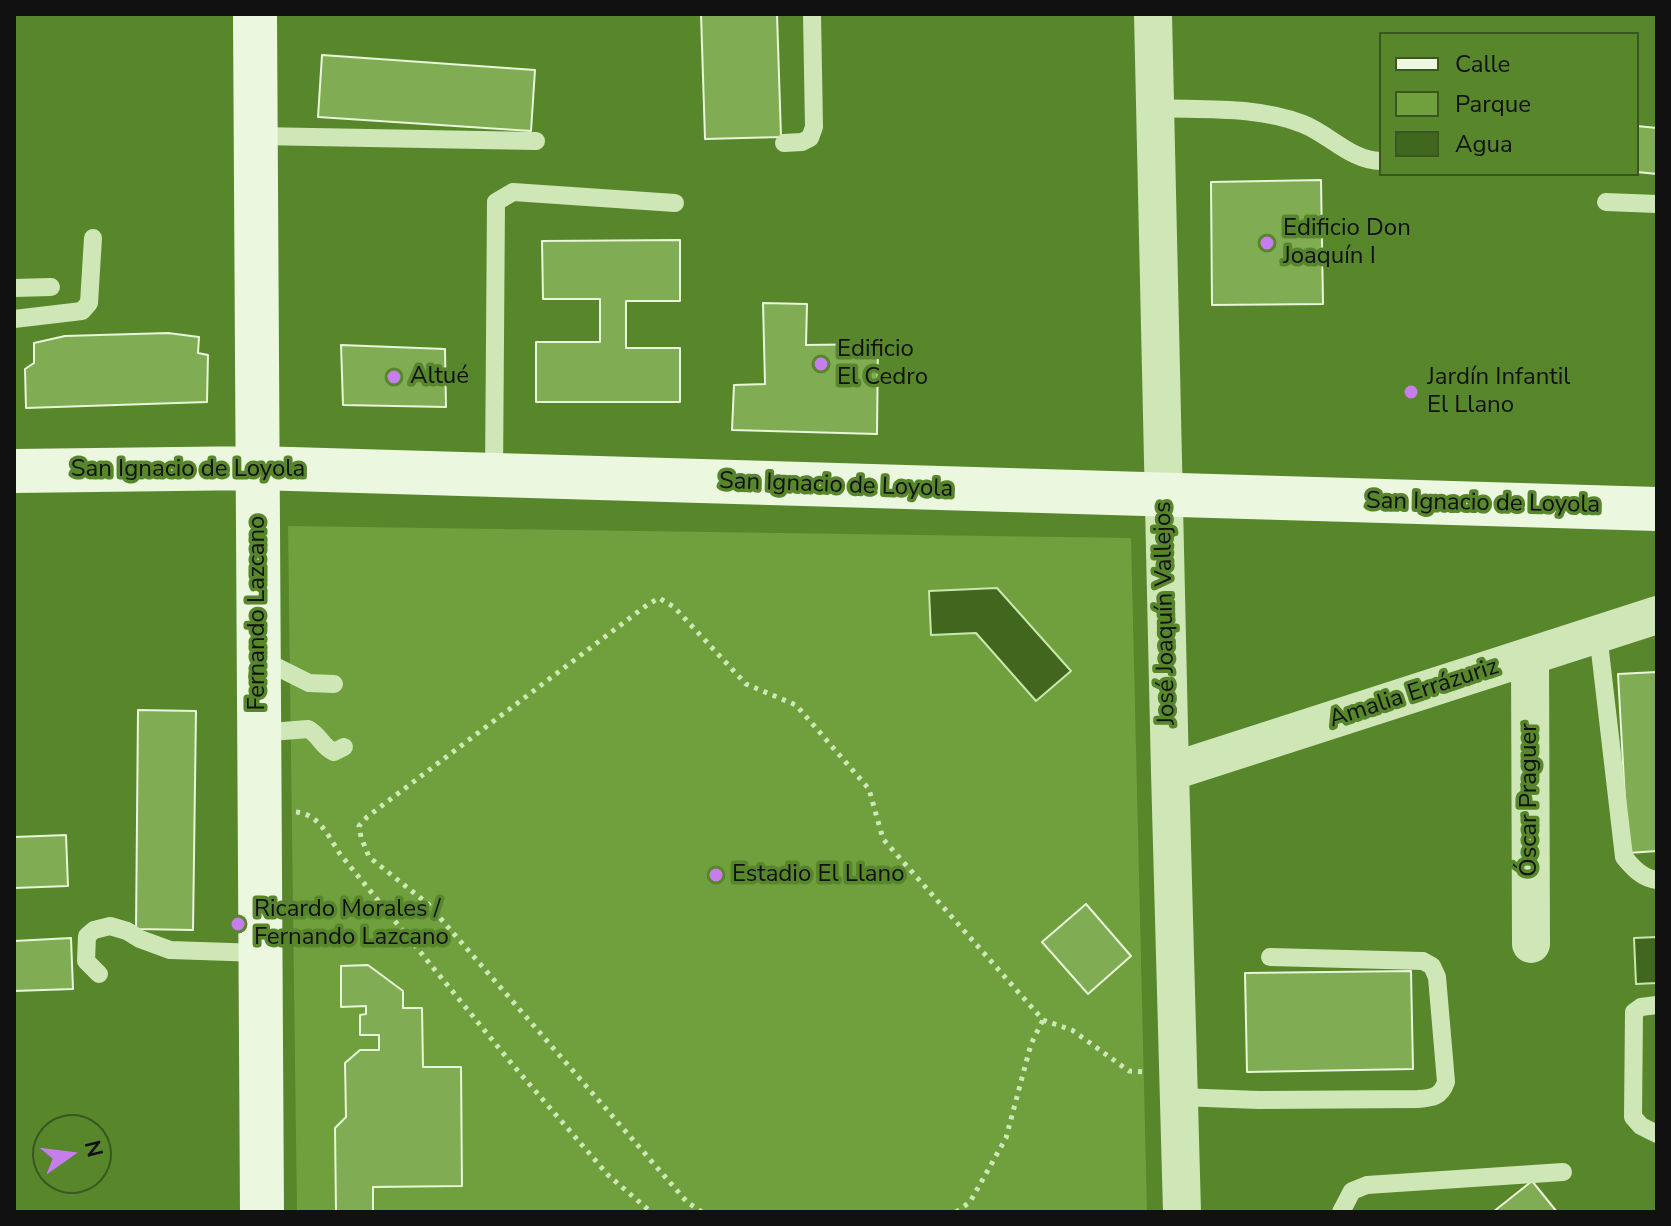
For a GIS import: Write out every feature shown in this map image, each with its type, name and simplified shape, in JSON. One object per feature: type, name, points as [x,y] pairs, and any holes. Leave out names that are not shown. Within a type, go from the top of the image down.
[{"type":"street","name":"Fernando Lazcano","points":[[255,14],[262,1212]]},
{"type":"street","name":"José Joaquín Vallejos","points":[[1153,14],[1182,1212]]},
{"type":"street","name":"San Ignacio de Loyola","points":[[14,471],[257,468],[1657,509]]},
{"type":"street","name":"Amalia Errázuriz","points":[[1170,772],[1657,615]]},
{"type":"street","name":"Óscar Praguer","points":[[1530,656],[1531,944]]},
{"type":"lane","points":[[784,143],[802,142],[810,138],[814,127],[812,14]]},
{"type":"lane","points":[[1155,108],[1258,112],[1305,124],[1337,146],[1379,161]]},
{"type":"lane","points":[[257,136],[536,141]]},
{"type":"lane","points":[[494,476],[496,202],[513,192],[675,203]]},
{"type":"lane","points":[[1606,202],[1657,204]]},
{"type":"lane","points":[[14,319],[82,311],[89,303],[93,238]]},
{"type":"lane","points":[[14,288],[51,287]]},
{"type":"lane","points":[[1598,634],[1624,857],[1634,870],[1657,880]]},
{"type":"lane","points":[[258,658],[309,683],[334,684]]},
{"type":"lane","points":[[259,733],[308,729],[325,748],[334,752],[344,747]]},
{"type":"lane","points":[[99,974],[86,961],[87,936],[94,930],[110,926],[170,950],[260,953]]},
{"type":"lane","points":[[1178,1085],[1259,1100],[1418,1099],[1435,1097],[1443,1090],[1446,1082],[1437,977],[1432,966],[1423,961],[1270,957]]},
{"type":"lane","points":[[1657,1005],[1641,1007],[1634,1012],[1633,1117],[1641,1126],[1657,1134]]},
{"type":"lane","points":[[1341,1212],[1352,1191],[1367,1185],[1563,1172]]},
{"type":"path","points":[[702,1212],[687,1202],[428,904],[369,857],[359,826],[659,598],[674,607],[746,684],[796,705],[869,789],[883,839],[1043,1020],[1072,1030],[1129,1071],[1178,1085]]},
{"type":"path","points":[[260,812],[301,812],[318,822],[340,854],[512,1064],[608,1175],[651,1212]]},
{"type":"path","points":[[956,1212],[970,1202],[1006,1138],[1031,1044],[1043,1020]]},
{"type":"green space","name":"Estadio El Llano","points":[[288,526],[1131,538],[1147,1212],[297,1212]]},
{"type":"water","points":[[997,588],[1071,671],[1036,701],[976,633],[931,635],[929,591]]},
{"type":"water","points":[[1657,937],[1657,983],[1636,984],[1634,938]]},
{"type":"building","points":[[701,14],[777,14],[781,137],[705,139]]},
{"type":"building","points":[[322,55],[535,70],[531,131],[318,117]]},
{"type":"building","points":[[1639,126],[1657,128],[1657,174],[1639,172]]},
{"type":"building","name":"Edificio Don Joaquín I","points":[[1321,180],[1323,304],[1212,305],[1211,182]]},
{"type":"building","points":[[680,240],[680,301],[626,301],[626,348],[680,348],[680,402],[536,402],[536,342],[600,342],[600,299],[543,299],[542,241]]},
{"type":"building","name":"Edificio El Cedro","points":[[763,303],[807,304],[806,345],[878,344],[877,434],[732,430],[734,385],[765,384]]},
{"type":"building","points":[[168,333],[199,337],[198,353],[208,355],[207,402],[26,408],[25,369],[34,363],[34,343],[65,336]]},
{"type":"building","name":"Altué","points":[[341,345],[445,349],[446,407],[343,405]]},
{"type":"building","points":[[1657,672],[1657,851],[1628,853],[1618,674]]},
{"type":"building","points":[[138,710],[196,711],[193,930],[136,929]]},
{"type":"building","points":[[66,835],[68,886],[14,888],[14,837]]},
{"type":"building","points":[[1086,904],[1131,956],[1088,994],[1042,942]]},
{"type":"building","points":[[71,938],[73,989],[14,991],[14,941]]},
{"type":"building","points":[[368,965],[403,991],[403,1008],[422,1008],[423,1067],[461,1067],[462,1186],[373,1187],[373,1212],[336,1212],[335,1128],[346,1117],[345,1063],[360,1050],[379,1050],[379,1035],[360,1035],[360,1015],[366,1014],[366,1006],[341,1007],[341,966]]},
{"type":"building","points":[[1411,971],[1413,1069],[1247,1072],[1245,973]]},
{"type":"building","points":[[1532,1181],[1557,1212],[1493,1212]]},
{"type":"place","name":"Edificio Don Joaquín I","points":[[1267,243]]},
{"type":"place","name":"Edificio El Cedro","points":[[821,364]]},
{"type":"place","name":"Altué","points":[[394,377]]},
{"type":"place","name":"Jardín Infantil El Llano","points":[[1411,392]]},
{"type":"place","name":"Estadio El Llano","points":[[716,875]]},
{"type":"place","name":"Ricardo Morales / Fernando Lazcano","points":[[238,924]]}]
